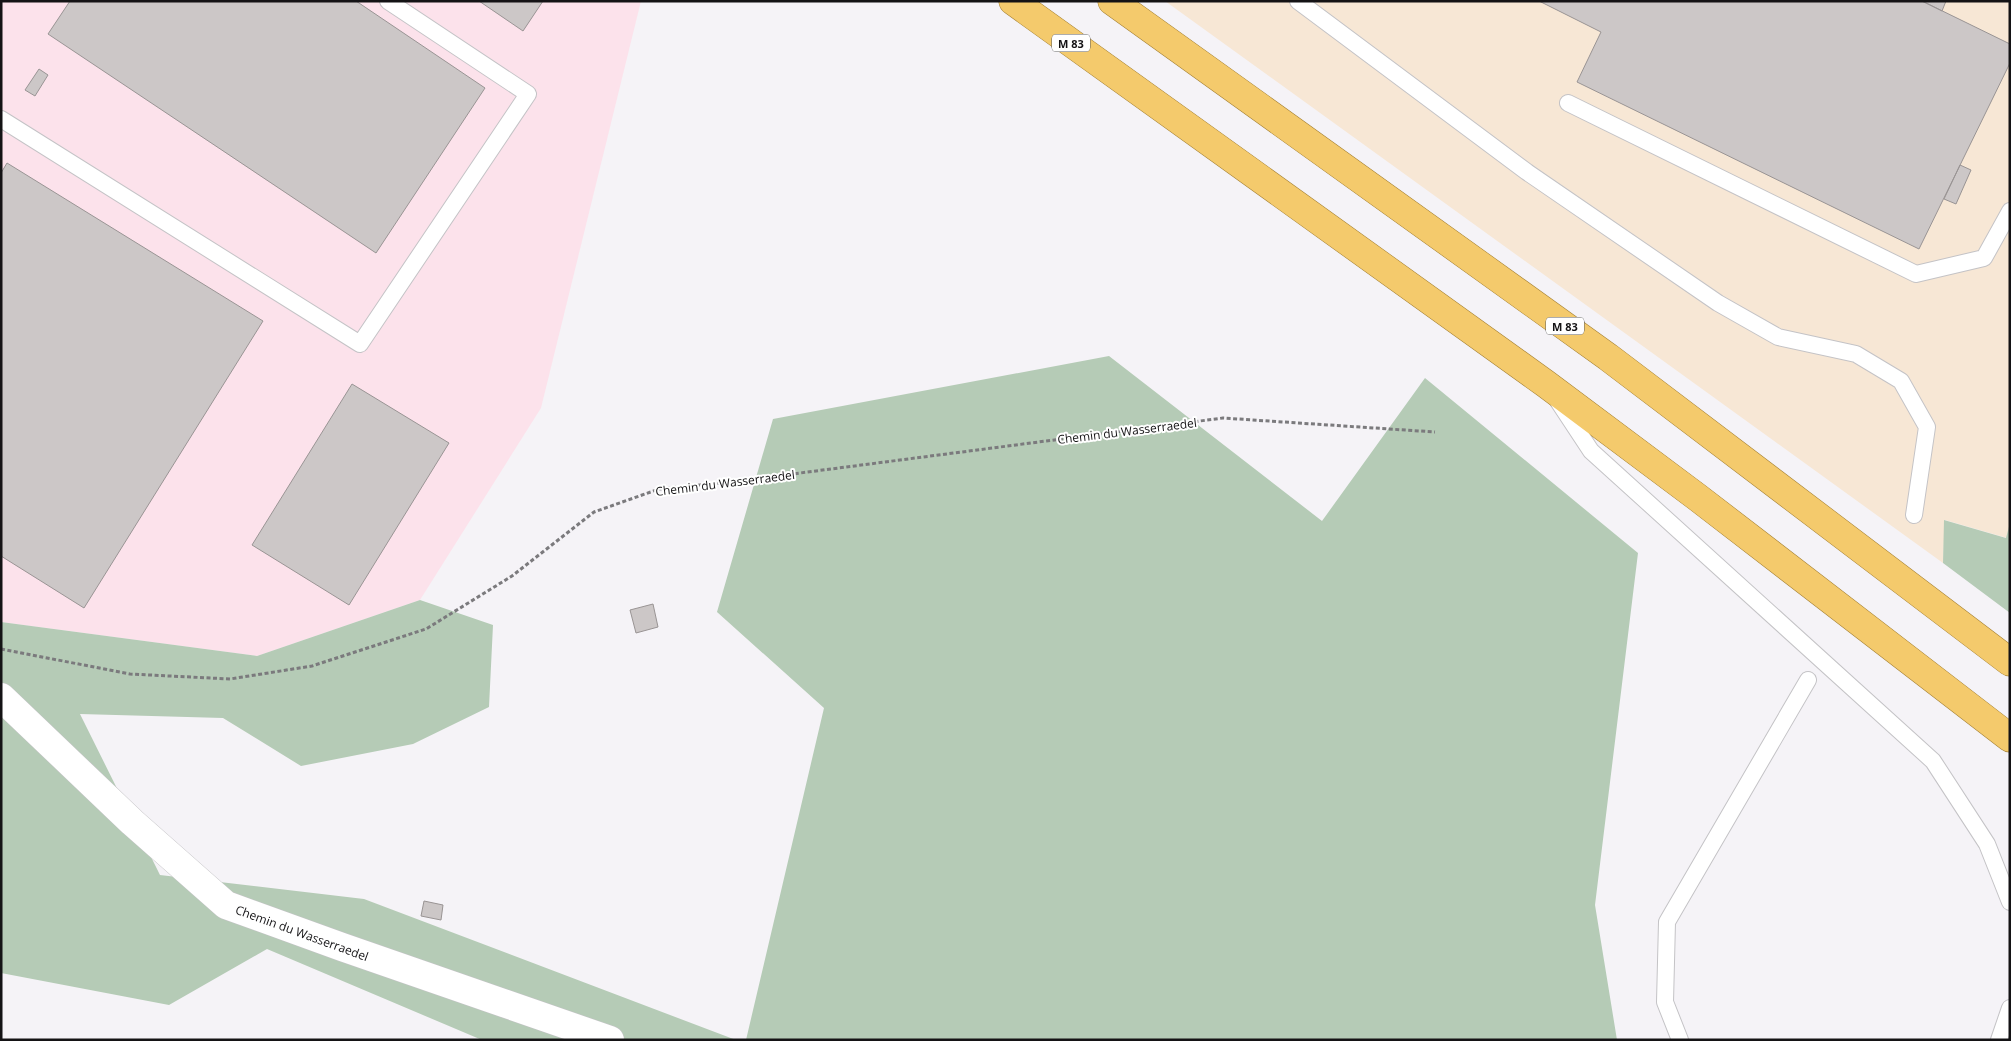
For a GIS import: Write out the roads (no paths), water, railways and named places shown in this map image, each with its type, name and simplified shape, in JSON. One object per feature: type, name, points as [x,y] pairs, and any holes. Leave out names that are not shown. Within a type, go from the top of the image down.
[{"type":"highway","name":"M 83","points":[[1013,1],[1546,384],[1697,497],[2010,738]]},
{"type":"highway","name":"M 83","points":[[1112,1],[1608,357],[2010,662]]},
{"type":"street","name":"Chemin du Wasserraedel","points":[[1,698],[132,822],[226,905],[342,948],[610,1040]]},
{"type":"lane","points":[[1,119],[360,344],[528,94],[388,1]]},
{"type":"lane","points":[[1298,1],[1528,172],[1718,302],[1778,337],[1856,354],[1901,382],[1927,427],[1914,515]]},
{"type":"lane","points":[[1568,103],[1916,274],[1984,258],[2010,211]]},
{"type":"lane","points":[[1546,384],[1591,451],[1933,762],[1987,844],[2010,902]]},
{"type":"lane","points":[[1680,1040],[1665,1002],[1667,922],[1721,826],[1808,680]]},
{"type":"lane","points":[[1999,1040],[2010,1008]]}]
